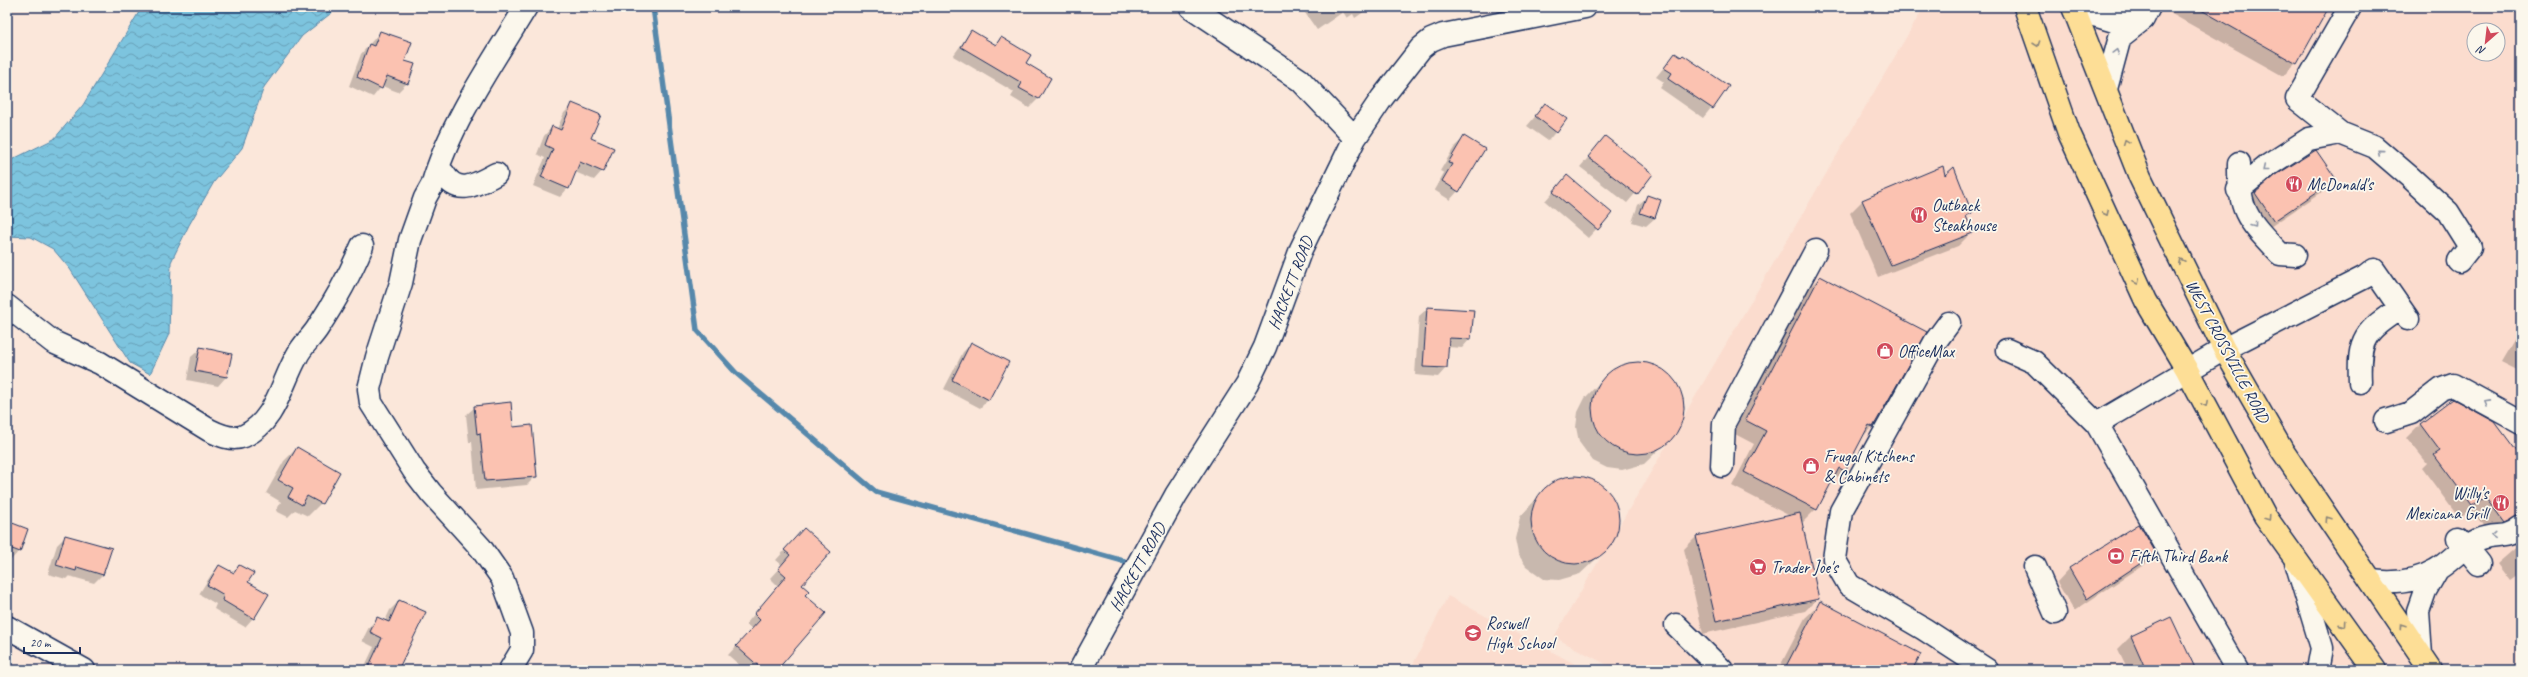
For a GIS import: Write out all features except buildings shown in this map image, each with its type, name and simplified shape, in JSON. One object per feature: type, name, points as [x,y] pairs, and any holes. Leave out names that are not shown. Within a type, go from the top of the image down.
[{"type":"main road","points":[[2024,7],[2069,133],[2146,301],[2187,370],[2266,516],[2375,670]]},
{"type":"main road","name":"WEST CROSSVILLE ROAD","points":[[2074,8],[2140,178],[2224,349],[2282,450],[2426,662]]},
{"type":"street","points":[[510,670],[522,650],[522,633],[519,622],[495,564],[463,526],[431,492],[371,403],[369,389],[376,357],[390,318],[410,240],[432,186],[437,167],[465,111],[526,7]]},
{"type":"street","points":[[1192,7],[1300,80],[1355,138]]},
{"type":"street","name":"HACKETT ROAD","points":[[1080,670],[1176,495],[1247,384],[1265,347],[1301,249],[1355,138],[1382,98],[1421,48],[1431,40],[1443,35],[1488,25],[1585,7]]},
{"type":"street","points":[[2350,7],[2297,99],[2340,133],[2375,147],[2448,212],[2470,247],[2460,261]]},
{"type":"street","points":[[2074,8],[2114,21],[2146,13]]},
{"type":"street","points":[[2106,89],[2120,37],[2146,13]]},
{"type":"street","points":[[2238,190],[2269,165],[2309,139],[2340,133]]},
{"type":"street","points":[[2239,163],[2238,190],[2243,209],[2254,226],[2280,254],[2295,255]]},
{"type":"street","points":[[432,186],[439,175],[444,174],[452,184],[466,188],[482,182],[496,174]]},
{"type":"street","points":[[7,306],[64,348],[100,363],[209,430],[224,437],[238,438],[260,424],[269,414],[283,389],[297,355],[310,340],[328,312],[362,246]]},
{"type":"street","points":[[1722,466],[1724,423],[1816,250]]},
{"type":"street","points":[[2097,424],[2224,349],[2365,277],[2374,270],[2404,313],[2370,328],[2358,355],[2360,382]]},
{"type":"street","points":[[1949,323],[1935,342],[1841,510],[1834,559],[1849,585],[1987,670]]},
{"type":"street","points":[[2007,350],[2034,362],[2097,424],[2237,670]]},
{"type":"street","points":[[2386,421],[2411,413],[2442,389],[2453,385],[2521,422]]},
{"type":"street","points":[[2426,662],[2418,611],[2425,591],[2437,570],[2461,542],[2487,536],[2510,536],[2521,527]]},
{"type":"street","points":[[2461,542],[2479,564]]},
{"type":"street","points":[[2295,557],[2322,648],[2318,670]]},
{"type":"street","points":[[2035,567],[2055,614]]},
{"type":"street","points":[[2371,581],[2388,584],[2410,581],[2437,570]]},
{"type":"street","points":[[1676,625],[1722,670]]},
{"type":"street","points":[[7,627],[84,670]]},
{"type":"shaded area","points":[[1924,7],[2521,7],[2521,670],[1617,670],[1554,637]]},
{"type":"shaded area","name":"Roswell High School","points":[[1448,596],[1586,670],[1410,670]]},
{"type":"water","points":[[142,7],[339,7],[302,36],[264,87],[242,148],[214,182],[189,225],[171,262],[169,334],[150,374],[130,363],[70,269],[53,249],[31,237],[7,236],[7,162],[54,139],[83,105]]},
{"type":"waterway","points":[[653,7],[697,330],[736,373],[876,492],[1127,562]]},
{"type":"place","name":"McDonald's","points":[[2294,184]]},
{"type":"place","name":"Outback Steakhouse","points":[[1919,215]]},
{"type":"place","name":"OfficeMax","points":[[1885,351]]},
{"type":"place","name":"Frugal Kitchens & Cabinets","points":[[1811,466]]},
{"type":"place","name":"Willy's Mexicana Grill","points":[[2501,503]]},
{"type":"place","name":"Fifth Third Bank","points":[[2116,556]]},
{"type":"place","name":"Trader Joe's","points":[[1758,567]]},
{"type":"place","name":"Roswell High School","points":[[1473,633]]}]
